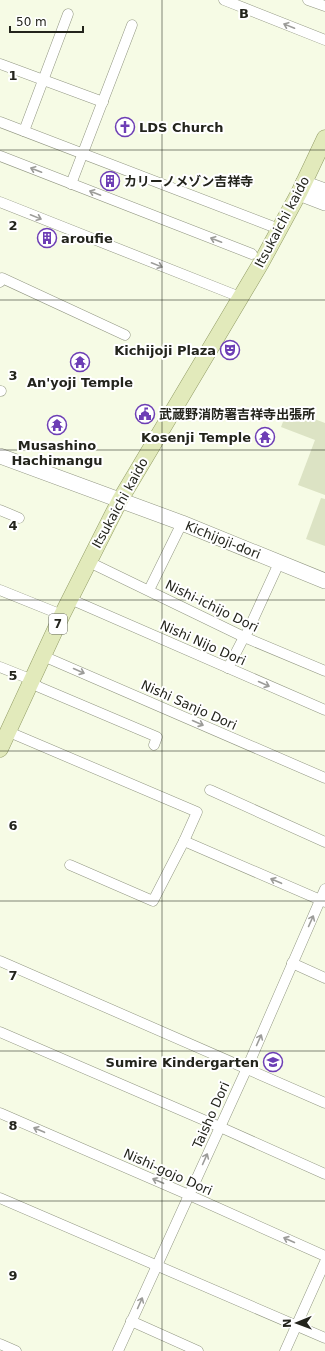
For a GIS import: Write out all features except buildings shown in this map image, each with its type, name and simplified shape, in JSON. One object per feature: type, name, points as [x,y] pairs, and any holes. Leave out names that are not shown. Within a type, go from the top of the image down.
[{"type":"main road","name":"Itsukaichi kaido","points":[[0,749],[70,598],[120,500],[279,229],[325,138]]},
{"type":"main road","points":[[301,188],[325,191]]},
{"type":"main road","points":[[301,188],[325,203]]},
{"type":"main road","name":"Kichijoji-dori","points":[[0,456],[182,523],[325,581]]},
{"type":"street","points":[[224,0],[325,40]]},
{"type":"street","points":[[308,0],[325,6]]},
{"type":"street","points":[[24,131],[68,14]]},
{"type":"street","points":[[71,184],[132,25]]},
{"type":"street","points":[[0,64],[103,102]]},
{"type":"street","points":[[0,122],[279,229]]},
{"type":"street","points":[[0,156],[252,254]]},
{"type":"street","points":[[0,202],[240,297]]},
{"type":"street","points":[[0,282],[2,278],[125,335]]},
{"type":"street","points":[[0,510],[19,518]]},
{"type":"street","points":[[149,590],[182,523]]},
{"type":"street","name":"Nishi-ichijo Dori","points":[[89,562],[244,636],[325,671]]},
{"type":"street","points":[[228,668],[246,634],[279,563]]},
{"type":"street","points":[[0,590],[62,615]]},
{"type":"street","name":"Nishi Nijo Dori","points":[[70,598],[325,710]]},
{"type":"street","name":"Nishi Sanjo Dori","points":[[43,656],[325,778]]},
{"type":"street","points":[[0,667],[25,677],[39,687],[157,737],[154,745]]},
{"type":"street","points":[[9,732],[197,812],[153,901],[70,865]]},
{"type":"street","points":[[210,790],[325,842]]},
{"type":"street","points":[[184,841],[323,901]]},
{"type":"street","name":"Taisho Dori","points":[[118,1351],[220,1127],[292,963],[323,901],[325,889]]},
{"type":"street","points":[[0,961],[325,1103]]},
{"type":"street","points":[[292,963],[325,978]]},
{"type":"street","points":[[0,1032],[325,1174]]},
{"type":"street","name":"Nishi-gojo Dori","points":[[0,1113],[325,1256]]},
{"type":"street","points":[[0,1198],[325,1338]]},
{"type":"street","points":[[285,1351],[325,1262]]},
{"type":"street","points":[[131,1321],[198,1351]]},
{"type":"street","points":[[0,1344],[16,1351]]},
{"type":"green space","points":[[288,409],[325,423],[325,495],[298,485],[315,440],[281,427]]},
{"type":"green space","points":[[321,498],[325,499],[325,546],[306,539]]},
{"type":"place","name":"LDS Church","points":[[125,127]]},
{"type":"place","name":"カリーノメゾン吉祥寺","points":[[110,181]]},
{"type":"place","name":"aroufie","points":[[47,238]]},
{"type":"place","name":"Kichijoji Plaza","points":[[230,350]]},
{"type":"place","name":"An'yoji Temple","points":[[80,362]]},
{"type":"place","name":"武蔵野消防署吉祥寺出張所","points":[[145,414]]},
{"type":"place","name":"Musashino Hachimangu","points":[[57,425]]},
{"type":"place","name":"Kosenji Temple","points":[[265,437]]},
{"type":"place","name":"Sumire Kindergarten","points":[[273,1062]]}]
